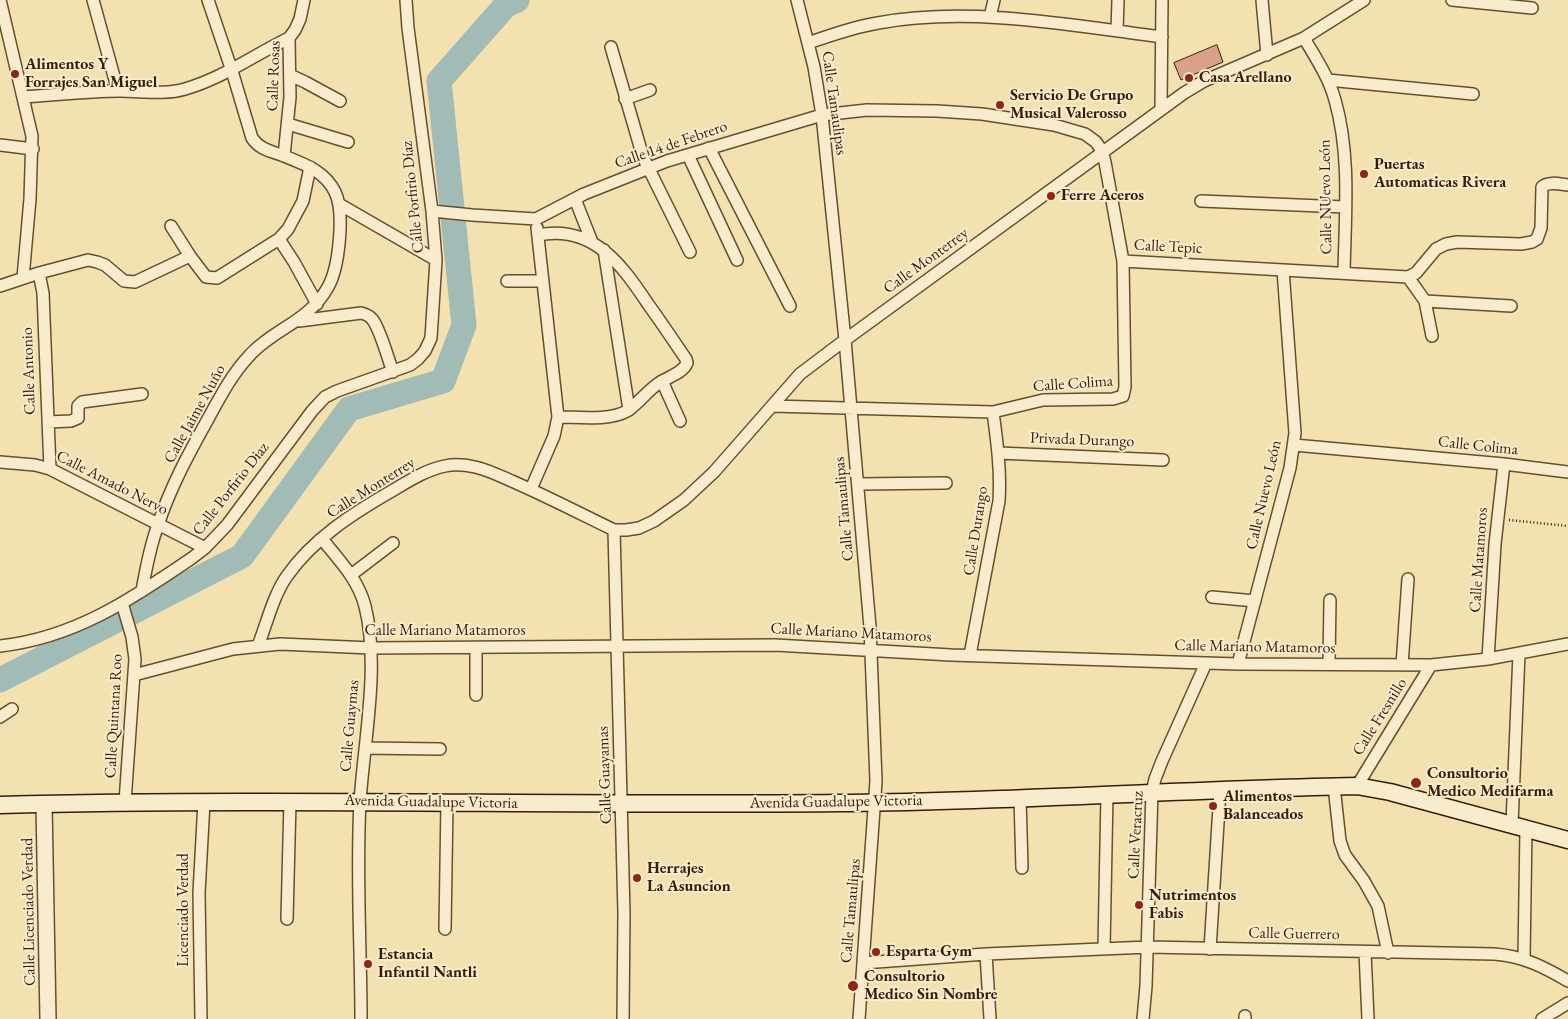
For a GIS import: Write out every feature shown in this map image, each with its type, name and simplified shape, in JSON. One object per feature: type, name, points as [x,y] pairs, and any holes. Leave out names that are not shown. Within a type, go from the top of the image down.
[{"type":"main road","name":"Avenida Guadalupe Victoria","points":[[0,805],[290,801],[622,804],[876,803],[1356,786],[1390,792],[1568,840]]},
{"type":"street","points":[[0,0],[30,124],[33,149],[23,278]]},
{"type":"street","points":[[93,0],[118,91]]},
{"type":"street","name":"Calle Jaime Nuño","points":[[142,591],[158,524],[191,448],[232,377],[249,355],[262,344],[308,313],[328,287],[337,261],[339,204],[331,185],[322,174],[284,156],[265,150],[257,145],[252,138],[232,70],[208,0]]},
{"type":"street","name":"Calle Rosas","points":[[284,156],[288,124],[290,75],[288,38],[295,30],[300,19],[304,0]]},
{"type":"street","name":"Calle Porfirio Díaz","points":[[393,372],[410,365],[418,359],[425,351],[431,338],[436,260],[432,211],[406,0]]},
{"type":"street","name":"Calle Tamaulipas","points":[[797,0],[818,87],[822,115],[845,340],[872,650],[877,757],[876,803],[859,1019]]},
{"type":"street","points":[[990,17],[994,0]]},
{"type":"street","points":[[1117,31],[1118,0]]},
{"type":"street","points":[[1161,108],[1162,0]]},
{"type":"street","points":[[1262,0],[1267,55]]},
{"type":"street","name":"Calle Monterrey","points":[[258,646],[280,588],[295,565],[342,521],[399,486],[429,471],[445,466],[474,467],[531,489],[614,530],[639,528],[654,521],[684,500],[714,472],[800,374],[1102,151],[1161,108],[1204,82],[1304,38],[1364,0]]},
{"type":"street","points":[[1452,0],[1532,8]]},
{"type":"street","points":[[808,43],[855,28],[906,18],[943,17],[990,17],[1162,37]]},
{"type":"street","points":[[24,97],[118,91],[170,92],[184,90],[232,70],[288,38]]},
{"type":"street","name":"Calle NUevo León","points":[[1304,38],[1328,80],[1335,100],[1344,148],[1344,273]]},
{"type":"street","points":[[611,48],[639,144],[649,169],[690,252]]},
{"type":"street","points":[[290,75],[340,101]]},
{"type":"street","points":[[1328,80],[1473,94]]},
{"type":"street","points":[[625,98],[650,90]]},
{"type":"street","points":[[822,115],[859,110],[982,114],[1054,125],[1085,134],[1096,142],[1102,151]]},
{"type":"street","name":"Calle 14 de Febrero","points":[[536,218],[575,199],[649,169],[709,148],[822,115]]},
{"type":"street","points":[[288,124],[348,142]]},
{"type":"street","points":[[0,145],[33,149]]},
{"type":"street","points":[[709,148],[790,306]]},
{"type":"street","name":"Calle Tepic","points":[[1102,151],[1123,261],[1408,277]]},
{"type":"street","points":[[688,155],[737,260]]},
{"type":"street","points":[[172,226],[190,256],[206,277],[217,278],[279,239],[288,230],[303,201],[310,167]]},
{"type":"street","points":[[1432,336],[1424,301],[1408,277],[1416,273],[1436,249],[1446,244],[1457,242],[1532,242],[1540,235],[1542,187],[1544,184],[1568,185]]},
{"type":"street","points":[[575,199],[592,242]]},
{"type":"street","points":[[1201,201],[1345,207]]},
{"type":"street","points":[[339,204],[436,260]]},
{"type":"street","points":[[432,211],[536,218],[558,417],[554,436],[531,489]]},
{"type":"street","points":[[538,235],[568,235],[592,242],[617,261],[686,358],[687,363],[686,367],[650,389],[629,410],[620,414],[558,417]]},
{"type":"street","points":[[279,239],[294,262],[316,304]]},
{"type":"street","points":[[604,250],[629,410]]},
{"type":"street","points":[[0,286],[88,260],[105,265],[124,281],[135,282],[190,256]]},
{"type":"street","name":"Calle Colima","points":[[772,406],[993,412],[1043,400],[1113,399],[1123,396],[1125,387],[1123,261]]},
{"type":"street","name":"Calle Nuevo León","points":[[1238,664],[1290,468],[1294,445],[1283,270]]},
{"type":"street","name":"Calle Antonio","points":[[39,273],[43,293],[50,469]]},
{"type":"street","points":[[507,281],[543,282]]},
{"type":"street","points":[[1424,301],[1511,306]]},
{"type":"street","points":[[297,321],[361,313],[367,315],[373,320],[393,372]]},
{"type":"street","name":"Calle Porfirio Diaz","points":[[0,646],[36,639],[85,624],[123,605],[205,548],[227,525],[312,411],[325,397],[351,385],[393,372]]},
{"type":"street","points":[[662,381],[680,421]]},
{"type":"street","points":[[48,422],[78,418],[78,406],[82,402],[142,394]]},
{"type":"street","name":"Calle Durango","points":[[970,655],[999,501],[999,453],[993,412]]},
{"type":"street","name":"Calle Colima","points":[[1294,445],[1504,464],[1568,472]]},
{"type":"street","name":"Privada Durango","points":[[999,453],[1163,460]]},
{"type":"street","name":"Calle Amado Nervo","points":[[0,462],[35,465],[50,469],[205,548]]},
{"type":"street","name":"Calle Matamoros","points":[[1488,659],[1504,464]]},
{"type":"street","points":[[858,484],[946,483]]},
{"type":"street","name":"Calle Guayamas","points":[[614,530],[625,945],[623,1019]]},
{"type":"street","name":"Calle Guaymas","points":[[322,539],[351,575],[360,592],[365,607],[370,648],[371,674],[360,801],[357,876],[361,1019]]},
{"type":"street","points":[[351,575],[393,543]]},
{"type":"street","points":[[1402,665],[1408,579]]},
{"type":"street","points":[[1212,597],[1255,601]]},
{"type":"street","points":[[1329,664],[1330,600]]},
{"type":"street","name":"Calle Quintana Roo","points":[[123,605],[132,637],[135,659],[125,802]]},
{"type":"street","name":"Calle Mariano Matamoros","points":[[134,675],[210,654],[280,644],[370,648],[775,645],[970,655],[1206,663],[1402,665],[1431,665],[1488,659],[1568,644]]},
{"type":"street","points":[[476,648],[476,695]]},
{"type":"street","points":[[1519,653],[1519,827],[1524,958]]},
{"type":"street","name":"Calle Veracruz","points":[[1143,1019],[1148,946],[1152,792],[1162,761],[1206,663]]},
{"type":"street","name":"Calle Fresnillo","points":[[1356,786],[1431,665]]},
{"type":"street","points":[[0,717],[12,709]]},
{"type":"street","points":[[365,748],[440,749]]},
{"type":"street","points":[[1334,786],[1340,841],[1346,856],[1364,881],[1378,906],[1388,953]]},
{"type":"street","points":[[1210,949],[1220,791]]},
{"type":"street","points":[[1104,948],[1107,794]]},
{"type":"street","points":[[1020,798],[1022,868]]},
{"type":"street","points":[[287,918],[290,801]]},
{"type":"street","name":"Licenciado Verdad","points":[[201,1019],[199,893],[204,802]]},
{"type":"street","points":[[445,929],[447,803]]},
{"type":"street","name":"Calle Licenciado Verdad","points":[[44,804],[48,1019]]},
{"type":"street","name":"Calle Guerrero","points":[[863,963],[986,954],[1148,946],[1210,949],[1494,954],[1524,958],[1540,965],[1568,982]]},
{"type":"street","points":[[1365,952],[1368,1019]]},
{"type":"street","points":[[986,954],[990,1019]]},
{"type":"street","points":[[1542,1019],[1568,1003]]},
{"type":"path","points":[[1498,519],[1568,526]]},
{"type":"building","points":[[1217,45],[1223,62],[1181,80],[1174,63]]},
{"type":"waterway","points":[[0,680],[242,556],[349,409],[443,381],[464,325],[439,81],[506,5],[517,0]]},
{"type":"place","name":"Alimentos Y Forrajes San Miguel","points":[[15,74]]},
{"type":"place","name":"Casa Arellano","points":[[1189,78]]},
{"type":"place","name":"Servicio De Grupo Musical Valerosso","points":[[1000,105]]},
{"type":"place","name":"Puertas Automaticas Rivera","points":[[1364,174]]},
{"type":"place","name":"Ferre Aceros","points":[[1051,196]]},
{"type":"place","name":"Consultorio Medico Medifarma","points":[[1416,783]]},
{"type":"place","name":"Alimentos Balanceados","points":[[1213,806]]},
{"type":"place","name":"Herrajes La Asuncion","points":[[637,878]]},
{"type":"place","name":"Nutrimentos Fabis","points":[[1139,905]]},
{"type":"place","name":"Esparta Gym","points":[[876,952]]},
{"type":"place","name":"Estancia Infantil Nantli","points":[[368,964]]},
{"type":"place","name":"Consultorio Medico Sin Nombre","points":[[853,986]]}]
